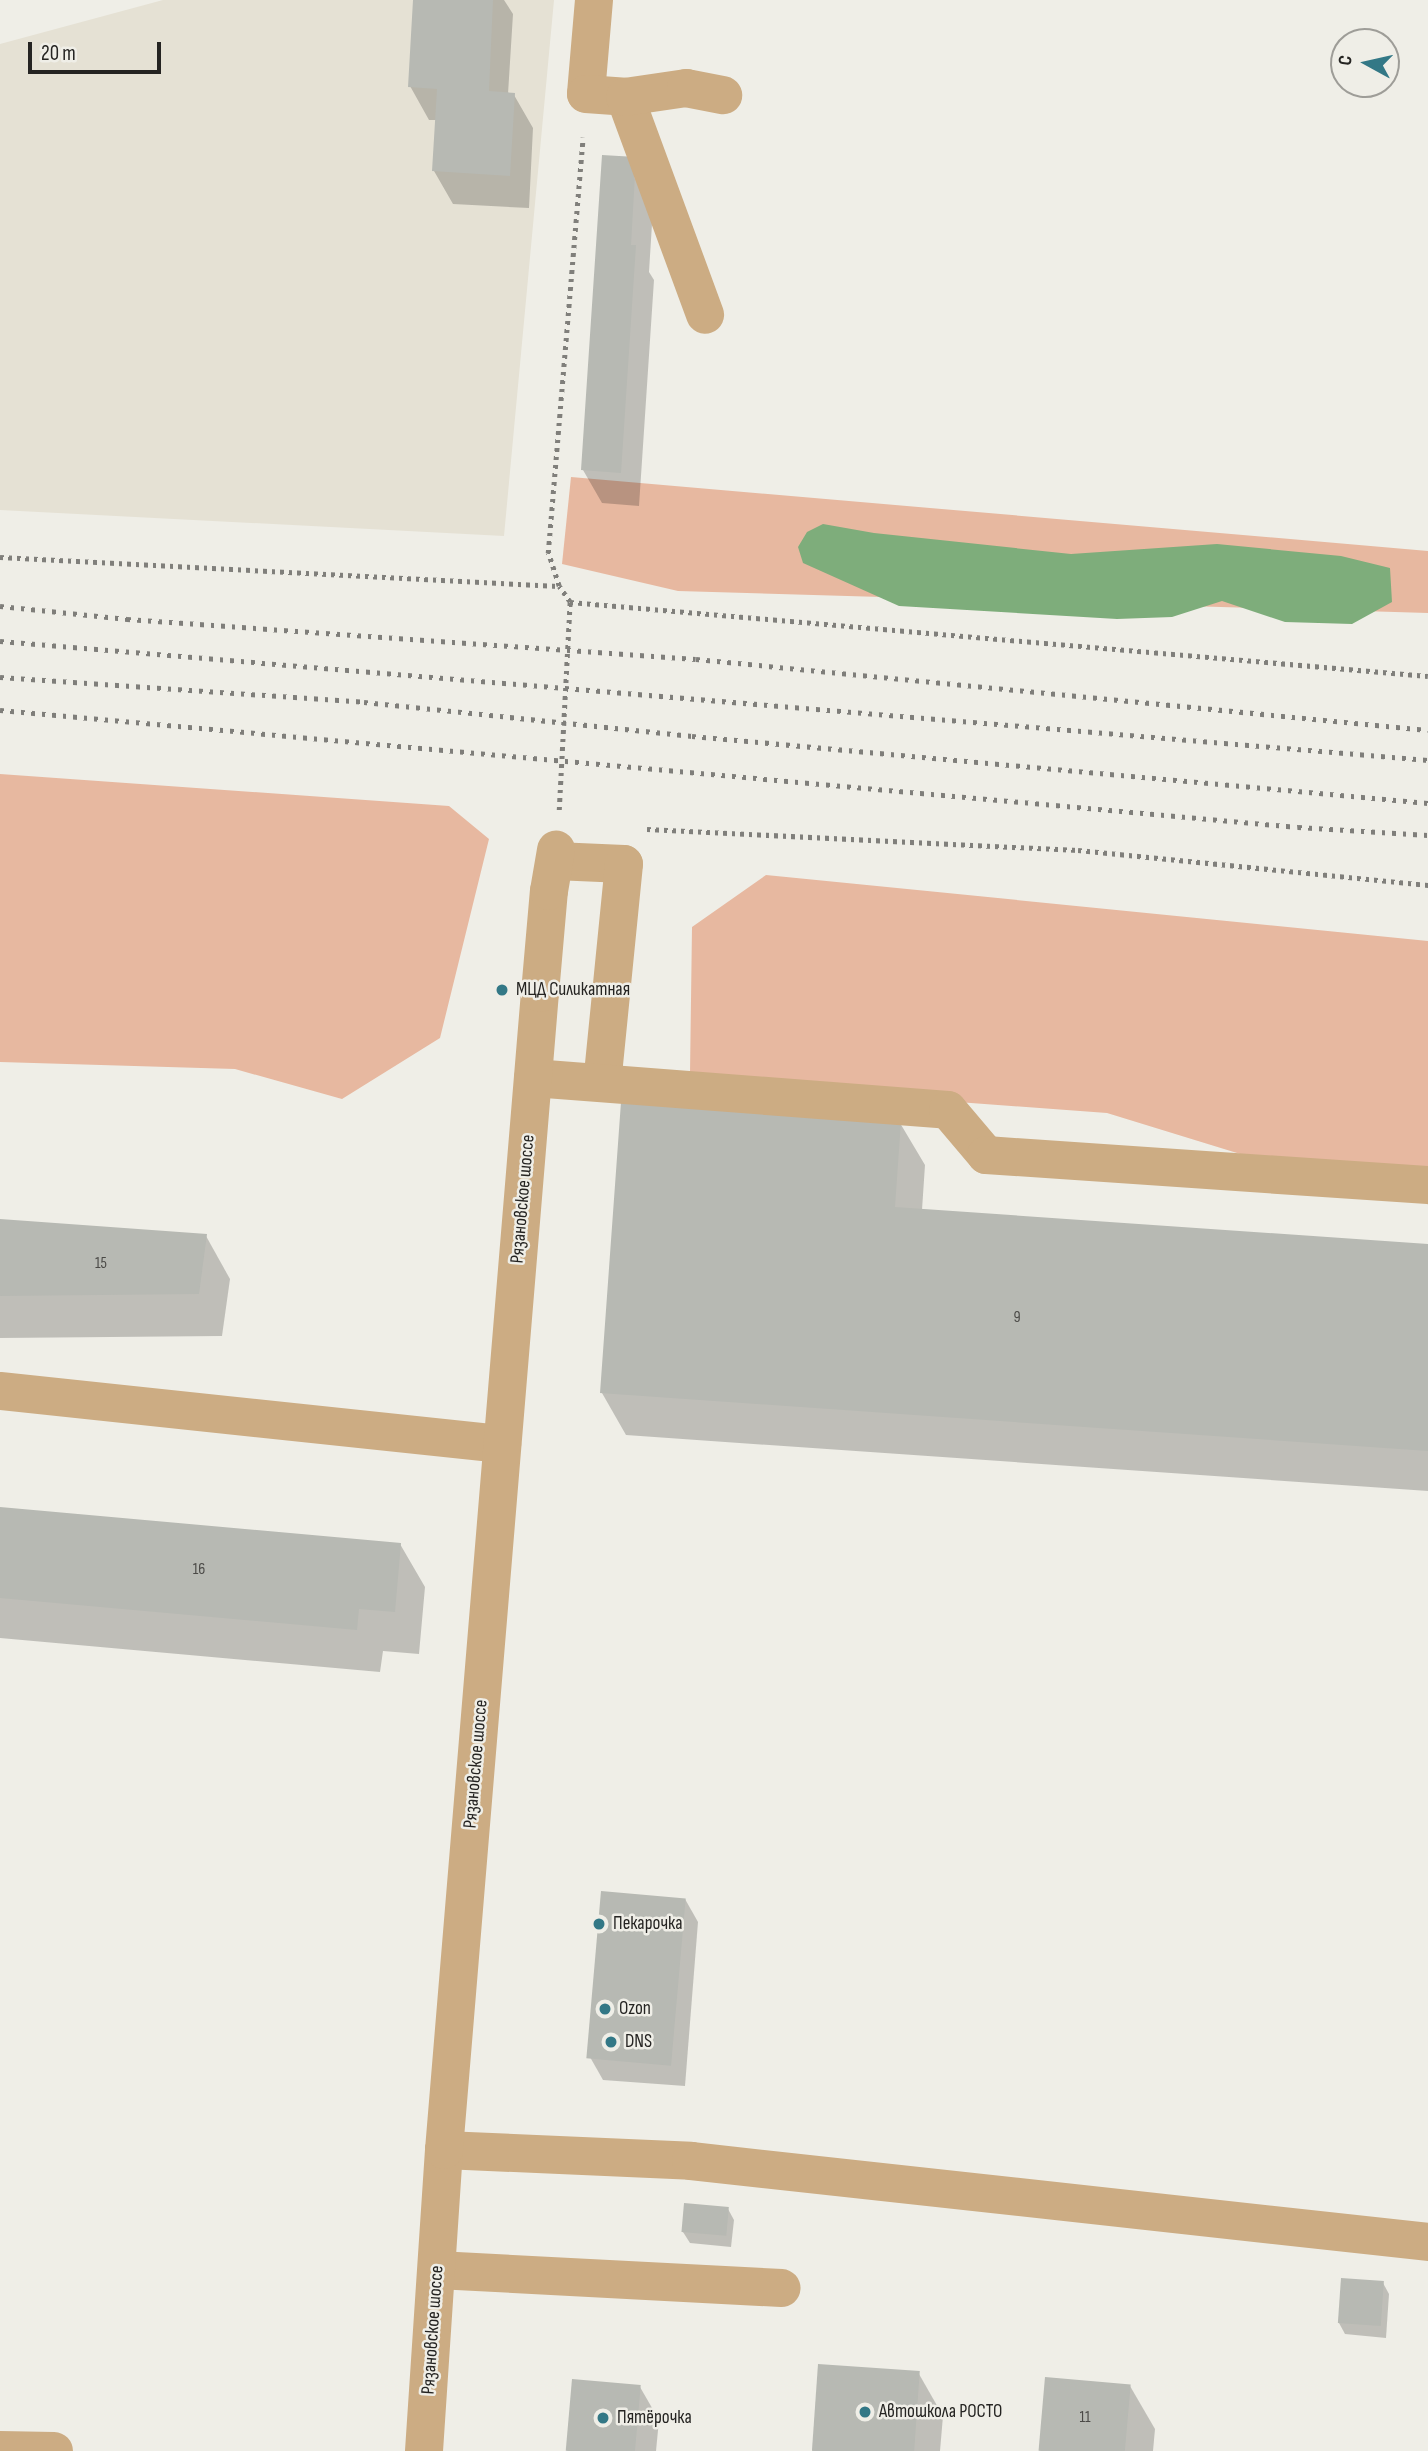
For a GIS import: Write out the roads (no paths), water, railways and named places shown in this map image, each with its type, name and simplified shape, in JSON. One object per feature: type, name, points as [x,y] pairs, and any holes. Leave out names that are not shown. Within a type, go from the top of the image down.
[{"type":"street","points":[[594,0],[586,94],[625,97],[686,88],[723,95]]},
{"type":"street","points":[[625,97],[705,316]]},
{"type":"street","name":"Рязановское шоссе","points":[[424,2451],[444,2150],[549,891],[555,855],[624,864],[603,1083]]},
{"type":"street","points":[[533,1078],[948,1110],[986,1155],[1428,1185]]},
{"type":"street","points":[[0,1391],[502,1444]]},
{"type":"street","points":[[444,2150],[691,2161],[1428,2242]]},
{"type":"street","points":[[437,2270],[782,2288]]},
{"type":"street","points":[[0,2449],[54,2451]]},
{"type":"railway","points":[[0,606],[127,619],[696,659],[1428,730]]},
{"type":"railway","points":[[0,641],[1428,760]]},
{"type":"railway","points":[[0,677],[364,702],[692,736],[1428,803]]},
{"type":"railway","points":[[0,710],[1298,827],[1428,835]]},
{"type":"place","name":"МЦД Силикатная","points":[[502,990]]},
{"type":"place","name":"Пекарочка","points":[[599,1924]]},
{"type":"place","name":"Ozon","points":[[605,2009]]},
{"type":"place","name":"DNS","points":[[611,2042]]},
{"type":"place","name":"Автошкола РОСТО","points":[[865,2412]]},
{"type":"place","name":"Пятёрочка","points":[[603,2418]]}]
